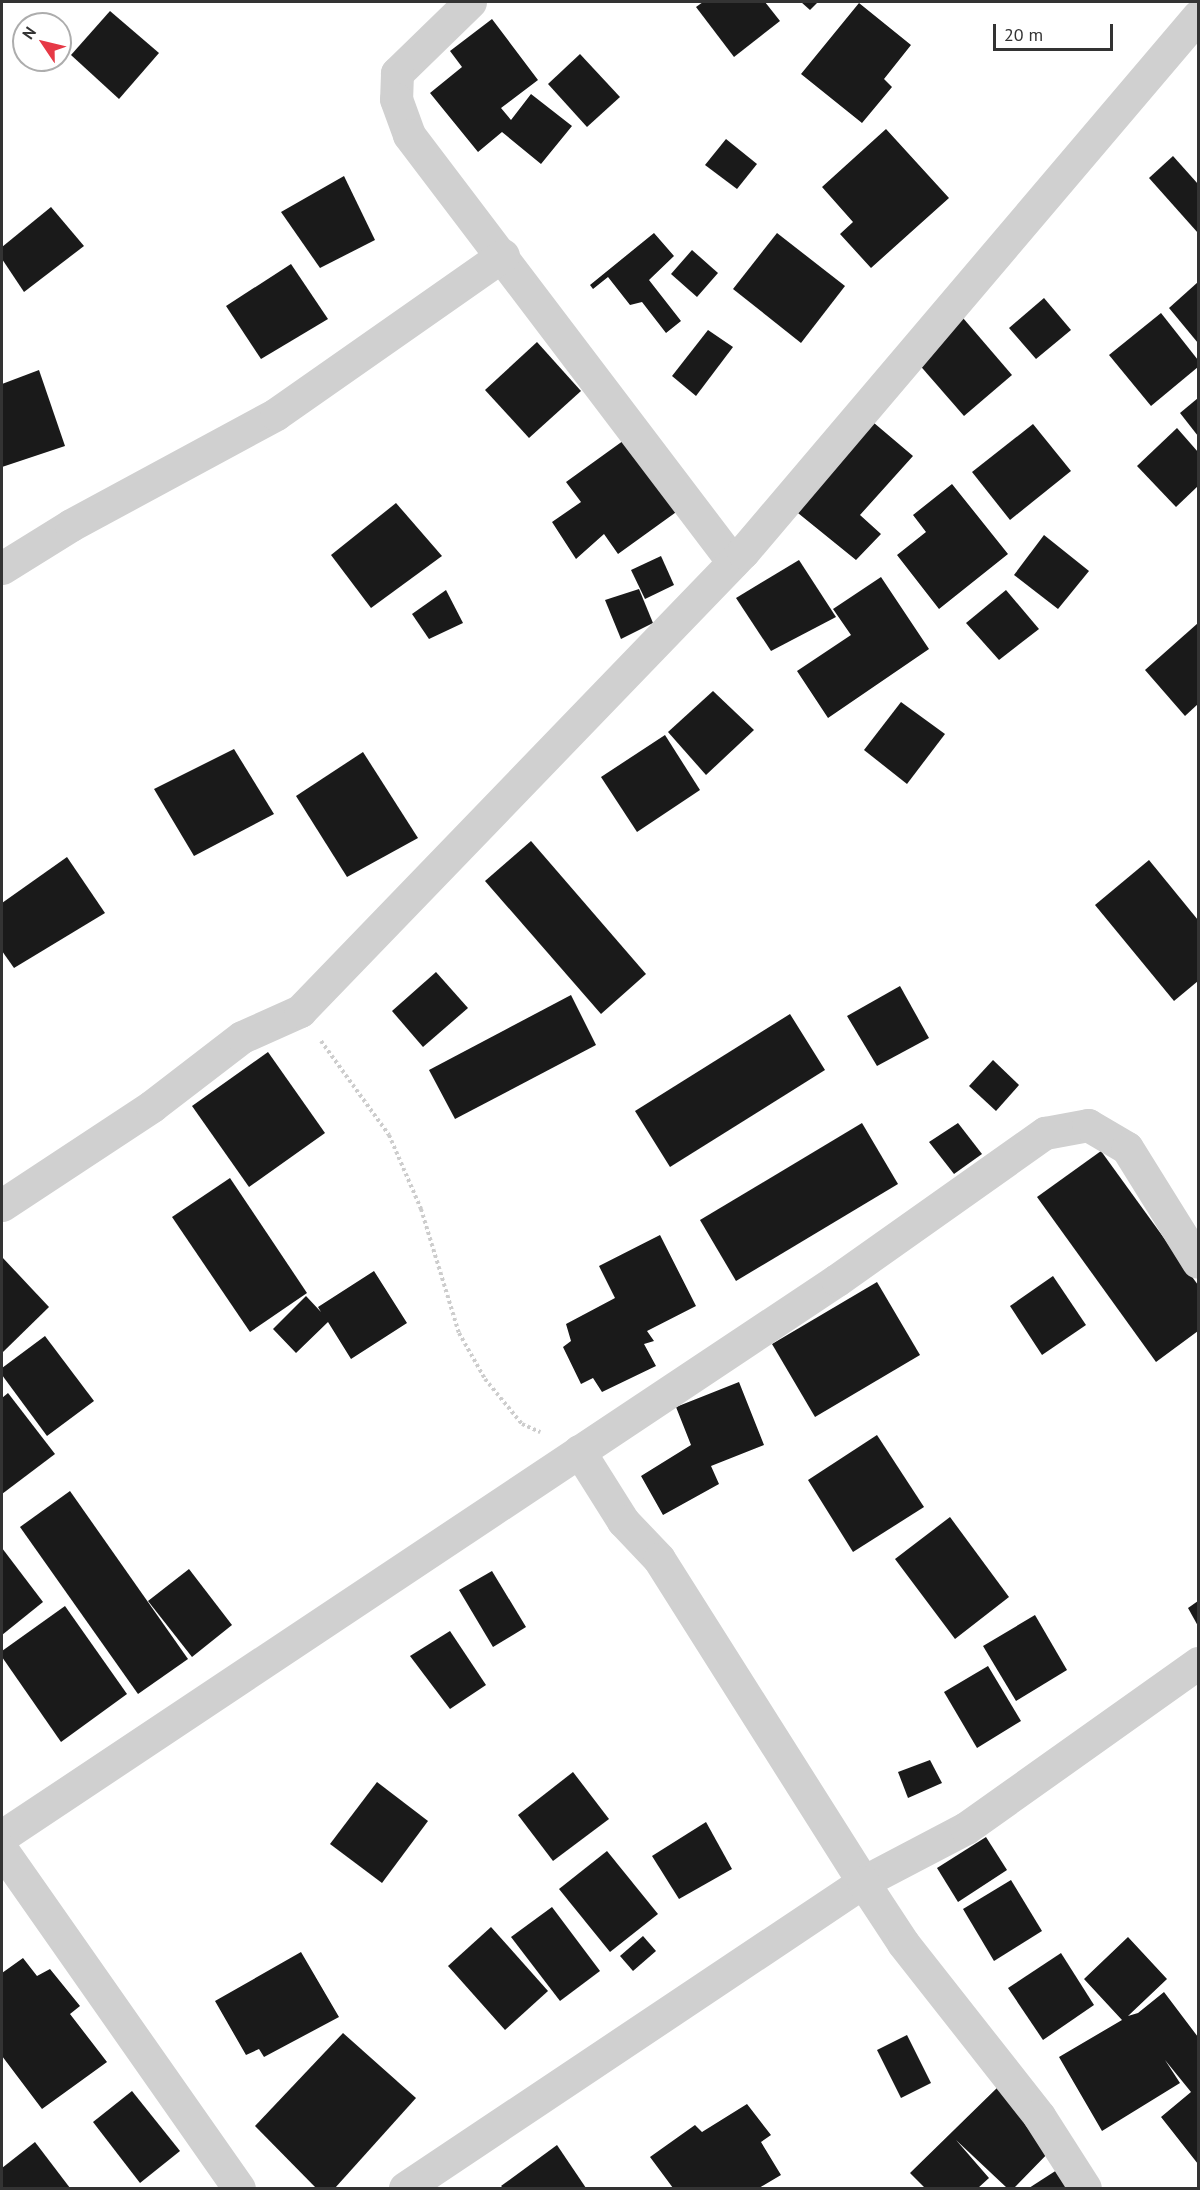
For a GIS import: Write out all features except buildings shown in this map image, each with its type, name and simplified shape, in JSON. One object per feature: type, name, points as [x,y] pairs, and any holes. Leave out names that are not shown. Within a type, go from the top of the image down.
[{"type":"street","points":[[470,2],[398,73],[396,99],[409,135],[503,255],[733,562]]},
{"type":"street","points":[[2,1205],[152,1106],[242,1037],[300,1011],[733,562],[1198,16]]},
{"type":"street","points":[[2,568],[70,525],[276,414],[503,255]]},
{"type":"street","points":[[2,1836],[837,1280],[1045,1133],[1088,1125],[1127,1148],[1198,1262]]},
{"type":"street","points":[[579,1451],[623,1521],[658,1559],[903,1943],[1039,2116],[1085,2188]]},
{"type":"street","points":[[405,2188],[863,1882],[966,1828],[1198,1663]]},
{"type":"street","points":[[2,1850],[239,2188]]},
{"type":"path","points":[[300,1011],[389,1135],[421,1209],[459,1333],[485,1379],[522,1424],[579,1451]]}]
